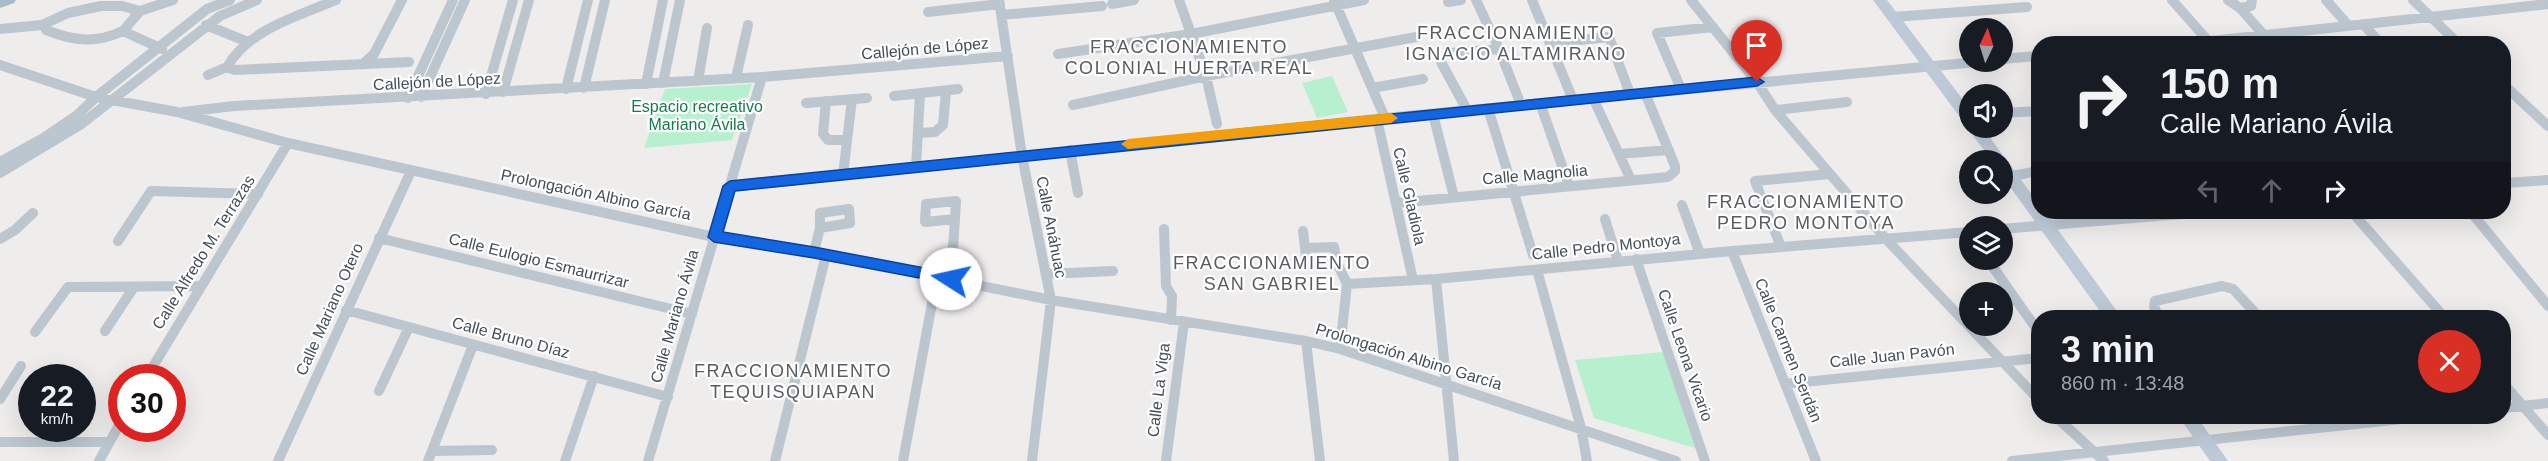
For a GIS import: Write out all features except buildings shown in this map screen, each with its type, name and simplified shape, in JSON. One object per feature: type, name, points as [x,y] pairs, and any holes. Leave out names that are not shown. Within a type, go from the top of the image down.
[{"type":"main road","points":[[0,3],[9,0]]},
{"type":"street","points":[[44,25],[46,30],[87,42],[108,38],[123,31],[140,11],[173,0]]},
{"type":"street","points":[[0,162],[76,116],[96,97],[207,9],[230,0]]},
{"type":"street","points":[[0,173],[61,138],[220,16],[257,0]]},
{"type":"street","points":[[227,67],[230,60],[248,42],[263,32],[336,0]]},
{"type":"street","points":[[364,63],[374,54],[402,0]]},
{"type":"street","points":[[408,98],[453,0]]},
{"type":"street","points":[[421,97],[465,0]]},
{"type":"street","points":[[486,93],[513,0]]},
{"type":"street","points":[[503,92],[520,39],[529,0]]},
{"type":"street","points":[[566,89],[588,0]]},
{"type":"street","points":[[584,88],[604,0]]},
{"type":"street","points":[[646,84],[663,0]]},
{"type":"street","points":[[928,12],[1001,6],[1107,5],[1134,0]]},
{"type":"street","points":[[1179,0],[1206,76],[1217,124]]},
{"type":"street","points":[[1058,54],[1191,34],[1335,3],[1364,0]]},
{"type":"street","points":[[1448,2],[1461,0]]},
{"type":"street","points":[[1476,0],[1499,49],[1521,105]]},
{"type":"street","points":[[1532,0],[1552,44],[1573,100]]},
{"type":"street","points":[[1691,0],[1757,82],[1775,110],[1830,174],[1886,238],[2031,392]]},
{"type":"street","points":[[1880,0],[1959,106]]},
{"type":"street","points":[[2172,0],[2204,36]]},
{"type":"street","points":[[2228,0],[2240,8],[2263,34]]},
{"type":"street","points":[[2240,8],[2251,6],[2252,0]]},
{"type":"street","points":[[2326,0],[2348,25]]},
{"type":"street","points":[[2413,0],[2450,36]]},
{"type":"street","points":[[0,29],[44,25],[56,18],[96,4],[123,3],[134,5],[140,11]]},
{"type":"street","name":"Calle Gladiola","points":[[1335,3],[1372,88],[1381,119],[1413,280]]},
{"type":"street","points":[[661,11],[679,4]]},
{"type":"street","points":[[663,83],[679,4]]},
{"type":"street","points":[[2250,36],[2548,4]]},
{"type":"street","name":"Calle Anáhuac","points":[[1001,6],[1022,156],[1051,300],[1032,461]]},
{"type":"street","points":[[1893,17],[2027,7]]},
{"type":"street","points":[[2362,24],[2373,36]]},
{"type":"street","points":[[736,78],[748,25]]},
{"type":"street","points":[[206,26],[248,42]]},
{"type":"street","points":[[1681,89],[1658,33],[1713,27]]},
{"type":"street","points":[[581,29],[598,28]]},
{"type":"street","points":[[698,81],[706,28]]},
{"type":"street","points":[[123,31],[171,52]]},
{"type":"street","points":[[1073,105],[1206,76],[1416,37]]},
{"type":"street","points":[[1552,44],[1609,37],[1630,94]]},
{"type":"street","points":[[503,40],[520,39]]},
{"type":"street","points":[[1451,53],[1499,49]]},
{"type":"street","name":"Callejón de López","points":[[177,112],[234,106],[762,77],[1008,56]]},
{"type":"street","points":[[2013,58],[2031,57]]},
{"type":"street","points":[[208,75],[227,67],[235,70],[410,62]]},
{"type":"street","points":[[1441,63],[1467,110]]},
{"type":"street","points":[[730,186],[1467,110],[1959,63]]},
{"type":"street","name":"Prolongación Albino García","points":[[0,65],[96,97],[177,112],[288,143],[714,237],[820,254],[1051,300],[1306,341],[1340,349],[1676,461]]},
{"type":"street","name":"Calle Mariano Ávila","points":[[648,461],[762,77]]},
{"type":"street","points":[[1372,88],[1423,79]]},
{"type":"street","points":[[894,96],[958,89]]},
{"type":"street","points":[[918,133],[935,132],[944,125],[946,91]]},
{"type":"street","points":[[2511,92],[2548,126]]},
{"type":"street","points":[[916,168],[920,93]]},
{"type":"street","points":[[1619,154],[1669,150],[1646,93]]},
{"type":"street","points":[[806,103],[867,98]]},
{"type":"street","points":[[1593,98],[1631,180]]},
{"type":"street","points":[[843,175],[852,99]]},
{"type":"street","points":[[826,101],[823,134],[828,140],[847,140]]},
{"type":"street","points":[[1775,110],[1847,102]]},
{"type":"street","points":[[1540,103],[1569,186]]},
{"type":"street","points":[[217,124],[219,118],[234,106]]},
{"type":"street","points":[[1488,108],[1533,255]]},
{"type":"street","points":[[2013,112],[2031,111]]},
{"type":"street","points":[[1433,114],[1454,197]]},
{"type":"street","name":"Calle Alfredo M. Terrazas","points":[[154,364],[288,143]]},
{"type":"street","points":[[1070,150],[1078,193]]},
{"type":"street","name":"Calle Magnolia","points":[[1397,203],[1668,177],[1675,171],[1669,150]]},
{"type":"street","points":[[2013,168],[2031,170]]},
{"type":"street","name":"Calle Mariano Otero","points":[[278,461],[411,171]]},
{"type":"street","points":[[1781,247],[1755,182],[1830,174]]},
{"type":"street","points":[[2013,178],[2031,202]]},
{"type":"street","points":[[2511,180],[2548,180]]},
{"type":"street","points":[[118,241],[151,191],[258,194]]},
{"type":"street","points":[[1682,205],[1700,254]]},
{"type":"street","points":[[0,239],[15,230],[33,213]]},
{"type":"street","points":[[951,279],[956,219]]},
{"type":"street","points":[[1605,219],[1618,261]]},
{"type":"street","points":[[2044,219],[2108,310]]},
{"type":"street","points":[[2013,228],[2121,219]]},
{"type":"street","points":[[2358,219],[2438,310]]},
{"type":"street","points":[[2476,219],[2548,306]]},
{"type":"street","points":[[776,461],[820,254],[820,228]]},
{"type":"street","name":"Calle La Viga","points":[[1164,229],[1166,286],[1172,296],[1178,321],[1166,461]]},
{"type":"street","points":[[1304,231],[1306,264],[1338,265]]},
{"type":"street","name":"Calle Pedro Montoya","points":[[1347,284],[1436,279],[1636,259],[1959,234]]},
{"type":"street","name":"Calle Eulogio Esmaurrizar","points":[[379,238],[692,314]]},
{"type":"street","points":[[1306,248],[1334,247],[1338,265],[1347,284],[1340,349]]},
{"type":"street","name":"Calle Carmen Serdán","points":[[1732,251],[1816,461]]},
{"type":"street","name":"Calle Leona Vicario","points":[[1636,259],[1705,461]]},
{"type":"street","points":[[1537,270],[1581,428],[1587,461]]},
{"type":"street","points":[[1995,270],[2031,321]]},
{"type":"street","points":[[1046,274],[1113,271]]},
{"type":"street","points":[[903,461],[937,276]]},
{"type":"street","points":[[1436,279],[1454,461]]},
{"type":"street","points":[[35,332],[68,287],[201,286]]},
{"type":"street","points":[[2156,310],[2155,301],[2222,286],[2233,289],[2253,310]]},
{"type":"street","points":[[105,331],[134,287]]},
{"type":"street","name":"Calle Bruno Díaz","points":[[346,310],[668,397]]},
{"type":"street","points":[[379,391],[408,327]]},
{"type":"street","points":[[1306,341],[1320,461]]},
{"type":"street","points":[[473,345],[430,456],[492,450]]},
{"type":"street","name":"Calle Juan Pavón","points":[[1785,384],[2031,358]]},
{"type":"street","points":[[0,399],[18,371]]},
{"type":"street","points":[[565,461],[594,376]]},
{"type":"street","points":[[2511,393],[2548,435]]},
{"type":"street","points":[[2511,407],[2548,404]]},
{"type":"street","points":[[2063,424],[2104,461]]},
{"type":"street","points":[[2193,424],[2220,461]]},
{"type":"street","points":[[2012,461],[2358,424]]},
{"type":"street","points":[[0,442],[108,442]]},
{"type":"street","points":[[99,461],[109,442]]},
{"type":"green space","points":[[1332,76],[1348,112],[1317,118],[1302,83]]},
{"type":"green space","name":"Espacio recreativo Mariano Ávila","points":[[752,84],[732,140],[644,148],[665,89]]},
{"type":"green space","points":[[1663,352],[1695,448],[1594,418],[1575,360]]},
{"type":"slow traffic","points":[[1128,144],[1391,118]]},
{"type":"district","name":"FRACCIONAMIENTO IGNACIO ALTAMIRANO","points":[[1516,43]]},
{"type":"district","name":"FRACCIONAMIENTO COLONIAL HUERTA REAL","points":[[1189,57]]},
{"type":"district","name":"FRACCIONAMIENTO PEDRO MONTOYA","points":[[1806,212]]},
{"type":"district","name":"FRACCIONAMIENTO SAN GABRIEL","points":[[1272,273]]},
{"type":"district","name":"FRACCIONAMIENTO TEQUISQUIAPAN","points":[[793,382]]},
{"type":"route","points":[[951,279],[814,252],[714,237],[730,186],[1757,82]]}]
